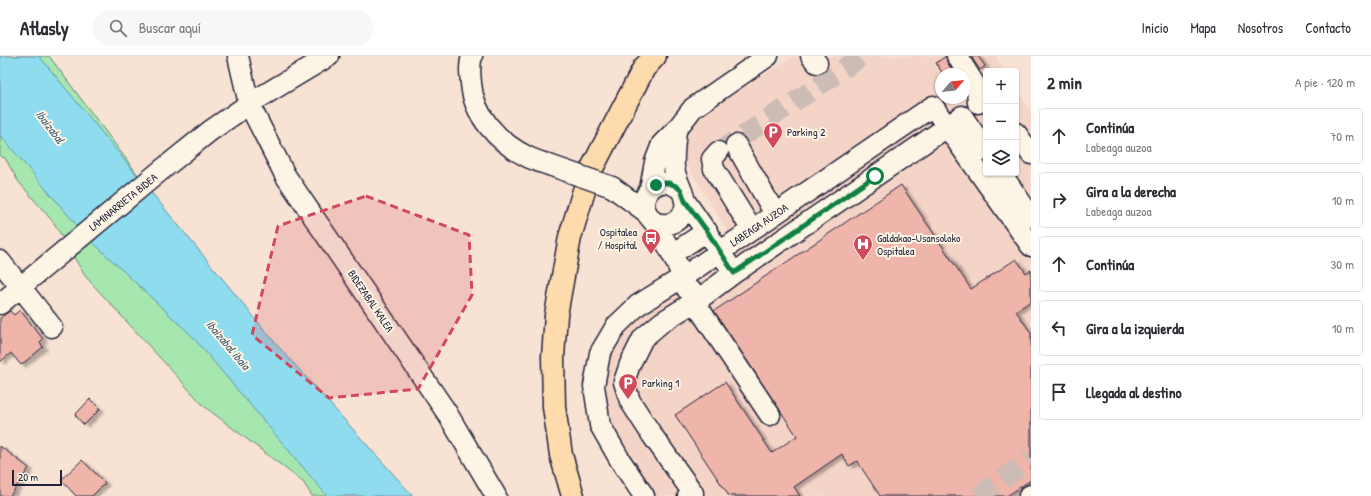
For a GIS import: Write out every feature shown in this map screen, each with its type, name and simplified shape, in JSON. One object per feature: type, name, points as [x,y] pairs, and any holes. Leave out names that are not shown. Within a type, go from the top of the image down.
[{"type":"highway","points":[[573,496],[561,455],[554,407],[552,357],[556,315],[570,237],[589,174],[648,60]]},
{"type":"street","points":[[238,56],[249,104],[329,56]]},
{"type":"street","points":[[472,56],[469,64],[471,90],[478,111],[493,132],[506,144],[525,156],[612,188],[650,217],[667,224],[673,223],[679,219],[685,208],[674,167],[676,130]]},
{"type":"street","points":[[768,56],[693,108],[676,130],[662,144],[655,162],[650,189],[645,198],[644,208],[672,254],[687,289],[698,299],[770,415]]},
{"type":"street","points":[[688,496],[693,493],[652,436],[630,401],[624,382],[630,364],[643,338],[662,322],[698,299],[982,103],[977,88],[957,56]]},
{"type":"street","name":"LAMINARRIETA BIDEA","points":[[0,304],[210,131],[249,104]]},
{"type":"street","name":"BIDEZABAL KALEA","points":[[249,104],[285,175],[447,413],[496,496]]},
{"type":"street","name":"LABEAGA AUZOA","points":[[734,273],[720,252],[933,106],[955,121],[983,148]]},
{"type":"street","name":"LABEAGA AUZOA","points":[[955,121],[1031,246]]},
{"type":"street","points":[[1019,137],[1031,154]]},
{"type":"street","points":[[752,230],[714,169],[712,159],[727,148],[775,214]]},
{"type":"street","points":[[1003,176],[1031,217]]},
{"type":"street","points":[[612,188],[650,189],[662,183],[669,183],[676,186],[720,252],[638,305],[616,326],[600,353],[594,386],[600,425],[620,460],[644,496]]},
{"type":"street","points":[[672,254],[707,231]]},
{"type":"street","points":[[0,261],[52,327]]},
{"type":"highlighted area","points":[[366,196],[469,235],[472,295],[418,389],[329,398],[252,335],[278,226]]},
{"type":"shaded area","name":"Galdakao-Usansoloko Ospitalea","points":[[793,56],[996,56],[1003,68],[983,68],[983,176],[1019,176],[1019,93],[1031,112],[1031,496],[631,496],[588,429],[582,383],[590,349],[631,294],[660,285],[731,237],[682,157],[684,141],[702,114]]},
{"type":"green space","points":[[0,56],[49,56],[316,413],[383,496],[312,496],[303,482],[205,407],[85,276],[54,223],[18,181],[5,158],[0,156]]},
{"type":"water","points":[[0,56],[39,56],[277,345],[413,496],[327,496],[192,336],[85,235],[0,135]]},
{"type":"building","points":[[946,56],[947,62],[951,68],[939,68],[936,63]]},
{"type":"building","points":[[978,56],[985,66],[980,70],[972,58]]},
{"type":"building","points":[[901,185],[971,289],[1016,259],[1026,273],[1031,270],[1031,301],[1016,311],[1031,333],[1031,480],[1007,496],[880,496],[857,461],[849,466],[842,454],[794,487],[800,496],[729,496],[675,415],[725,382],[772,453],[797,436],[714,311]]},
{"type":"building","points":[[20,310],[43,339],[40,342],[43,347],[21,365],[11,353],[0,362],[0,318],[10,311],[14,315]]},
{"type":"building","points":[[90,399],[100,409],[84,425],[75,415]]},
{"type":"building","points":[[0,446],[29,468],[10,496],[0,496]]},
{"type":"building","points":[[82,460],[105,483],[92,496],[76,496],[61,480]]},
{"type":"tunnel","points":[[718,152],[862,56]]},
{"type":"tunnel","points":[[978,496],[1031,459]]},
{"type":"place","name":"Parking 2","points":[[773,149]]},
{"type":"place","name":"Ospitalea / Hospital","points":[[651,255]]},
{"type":"place","name":"Galdakao-Usansoloko Ospitalea","points":[[863,261]]},
{"type":"place","name":"Parking 1","points":[[628,400]]},
{"type":"route","points":[[656,185],[669,183],[681,190],[685,201],[707,231],[734,273],[875,176]]},
{"type":"water label","name":"Ibaizabal","points":[[50,127]]},
{"type":"water label","name":"Ibaizabal ibaia","points":[[228,345]]}]
